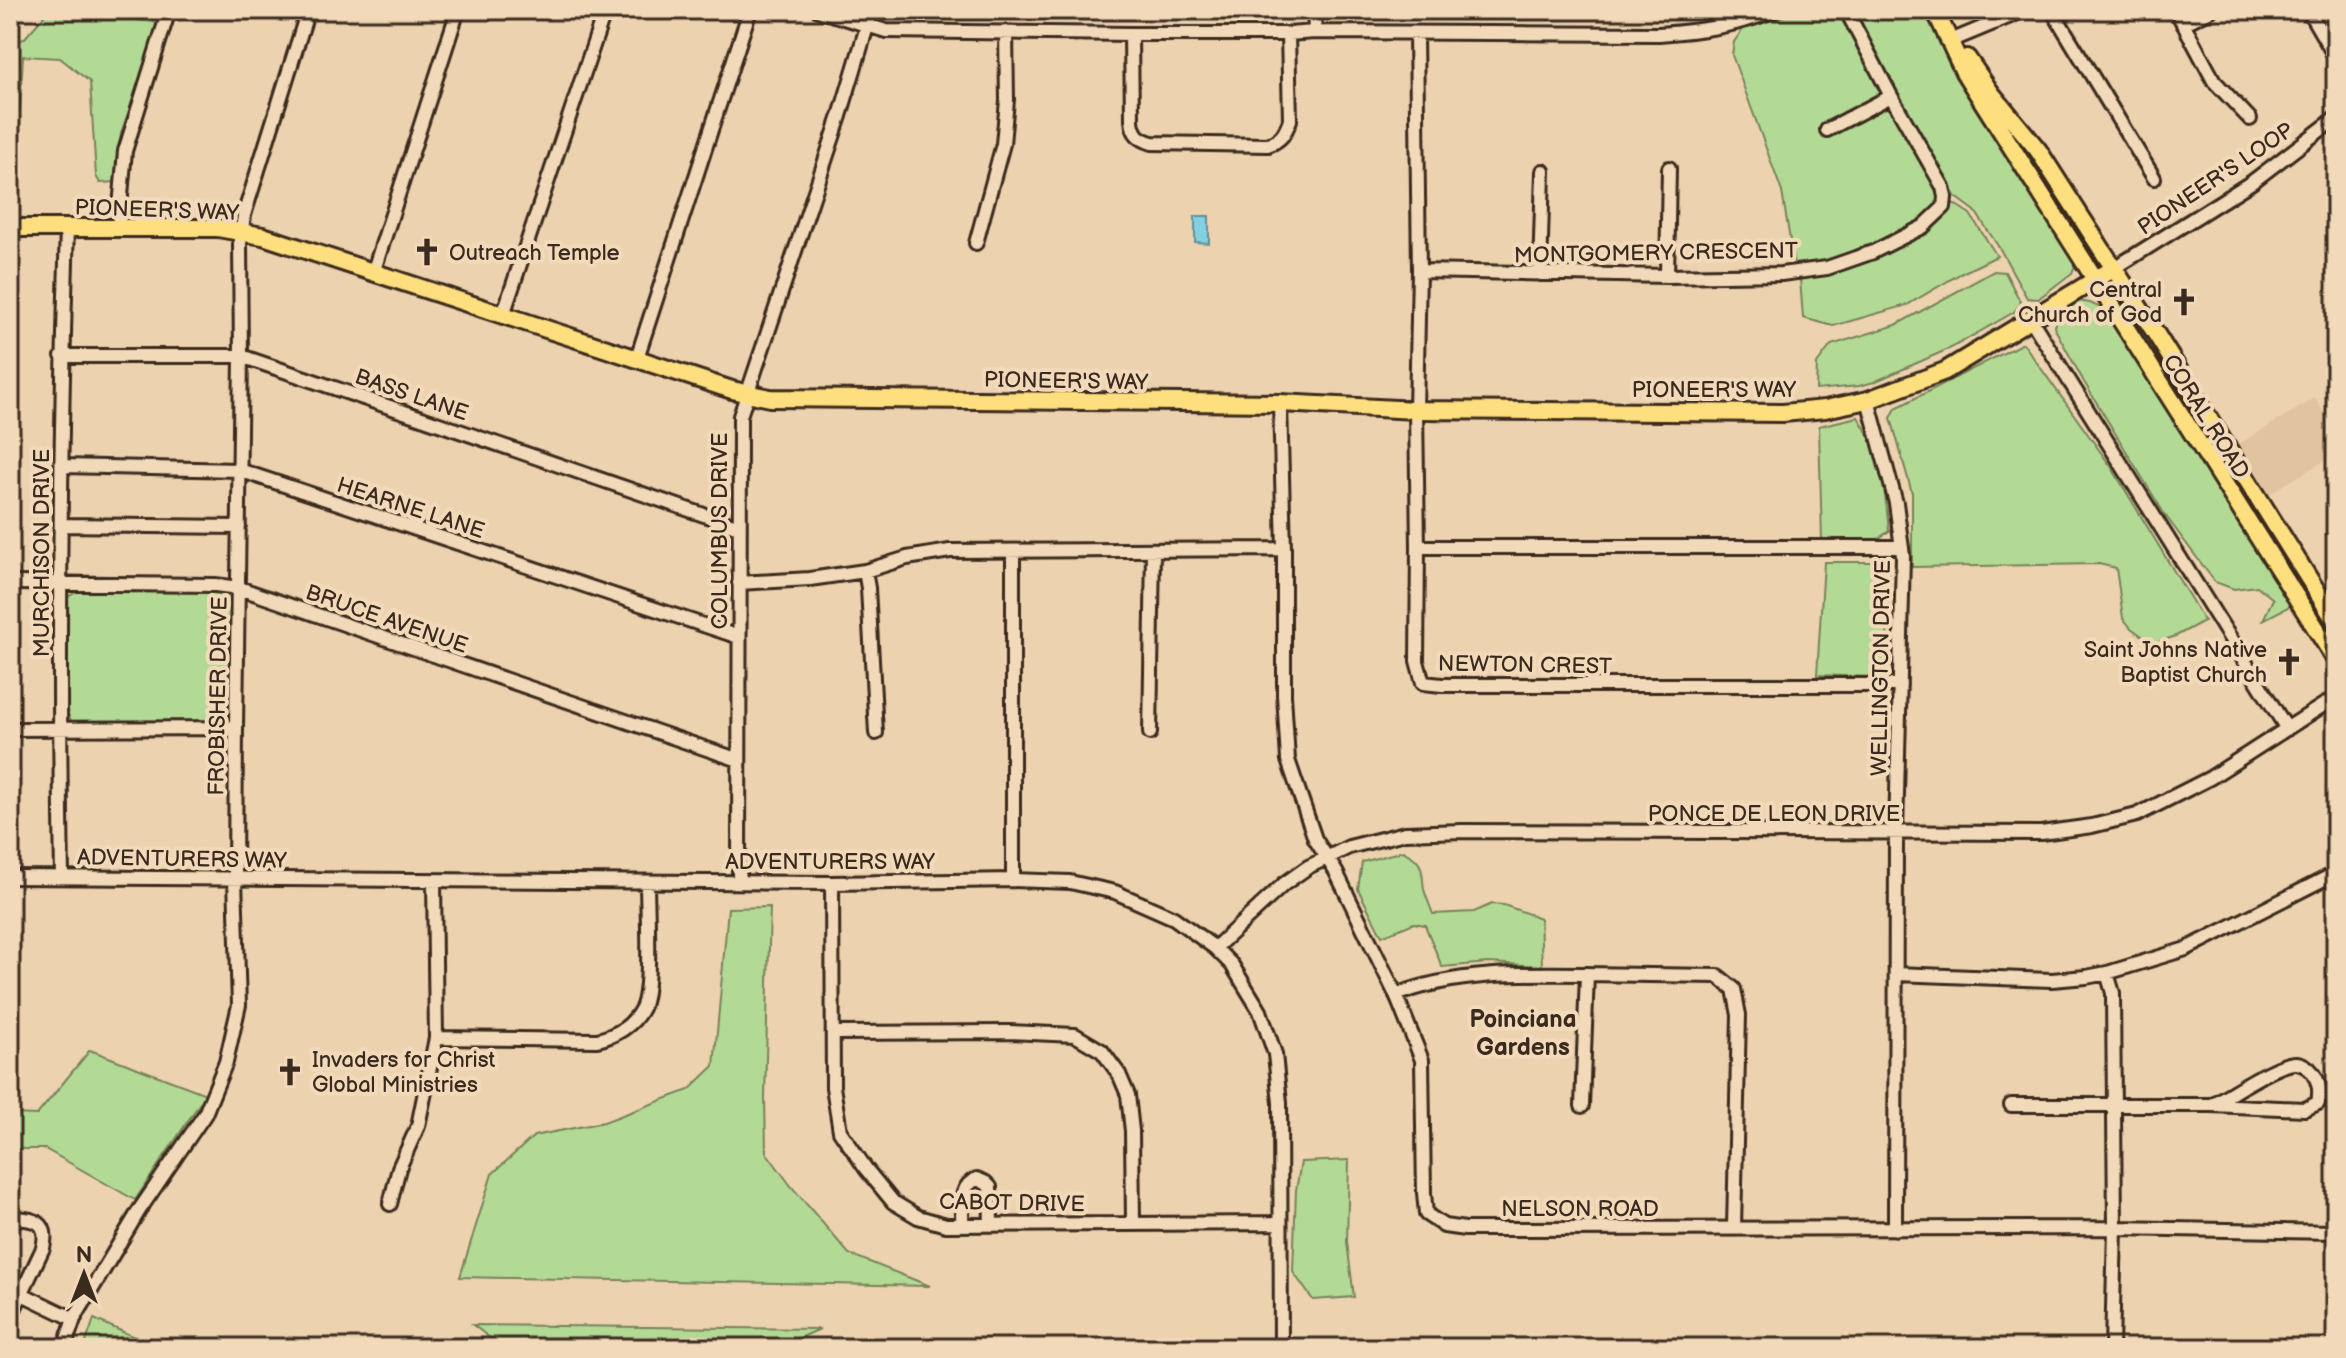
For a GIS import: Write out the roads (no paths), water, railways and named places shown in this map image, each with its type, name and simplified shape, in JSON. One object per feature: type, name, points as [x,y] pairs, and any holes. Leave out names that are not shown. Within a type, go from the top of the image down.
[{"type":"main road","name":"CORAL ROAD","points":[[1935,10],[1964,72],[2336,660]]},
{"type":"main road","name":"CORAL ROAD","points":[[1949,37],[2038,150],[2336,622]]},
{"type":"main road","name":"PIONEER'S WAY","points":[[10,228],[218,228],[263,236],[748,394],[770,398],[1280,403],[1416,410],[1783,413],[1825,409],[1868,400],[1945,371],[2113,269]]},
{"type":"main road","points":[[2190,431],[2209,419]]},
{"type":"main road","points":[[2279,570],[2297,559]]},
{"type":"street","points":[[118,229],[125,151],[169,10]]},
{"type":"street","name":"FROBISHER DRIVE","points":[[64,1348],[74,1319],[140,1209],[205,1114],[226,1062],[239,1005],[235,879],[240,244],[244,215],[308,10]]},
{"type":"street","points":[[373,273],[458,10]]},
{"type":"street","points":[[503,315],[605,10]]},
{"type":"street","points":[[637,358],[750,10]]},
{"type":"street","points":[[818,10],[886,31],[1131,34],[1659,34],[1710,30],[1775,10]]},
{"type":"street","name":"COLUMBUS DRIVE","points":[[739,881],[740,416],[872,10]]},
{"type":"street","points":[[1314,10],[1315,32]]},
{"type":"street","name":"MONTGOMERY CRESCENT","points":[[1419,271],[1667,276],[1781,274],[1827,268],[1873,252],[1923,227],[1944,207],[1943,187],[1846,10]]},
{"type":"street","points":[[1949,37],[2025,10]]},
{"type":"street","points":[[2052,10],[2154,178]]},
{"type":"street","points":[[2176,10],[2214,81],[2250,119]]},
{"type":"street","points":[[2183,24],[2211,10]]},
{"type":"street","points":[[2308,10],[2333,53]]},
{"type":"street","points":[[976,243],[1003,144],[1007,100],[1006,32]]},
{"type":"street","points":[[1131,34],[1132,120],[1133,129],[1141,140],[1152,143],[1268,145],[1280,140],[1290,120],[1288,34]]},
{"type":"street","name":"NEWTON CREST","points":[[1416,34],[1419,271],[1417,661],[1423,683],[1900,685]]},
{"type":"street","points":[[1827,130],[1891,96]]},
{"type":"street","name":"PIONEER'S LOOP","points":[[2113,269],[2252,182],[2336,118]]},
{"type":"street","points":[[1667,276],[1669,168]]},
{"type":"street","points":[[1540,274],[1543,171]]},
{"type":"street","name":"MURCHISON DRIVE","points":[[62,877],[59,729],[62,356],[67,228]]},
{"type":"street","points":[[2030,318],[2287,729]]},
{"type":"street","name":"BASS LANE","points":[[62,356],[241,356],[739,527]]},
{"type":"street","name":"WELLINGTON DRIVE","points":[[1868,400],[1896,503],[1902,547],[1896,833],[1895,1229]]},
{"type":"street","name":"NELSON ROAD","points":[[1280,403],[1284,695],[1288,760],[1315,839],[1336,872],[1396,995],[1422,1060],[1426,1214],[1444,1226],[1465,1229],[2115,1228],[2336,1232]]},
{"type":"street","name":"HEARNE LANE","points":[[62,466],[239,470],[739,637]]},
{"type":"street","points":[[61,525],[239,527]]},
{"type":"street","points":[[1418,547],[1902,547]]},
{"type":"street","points":[[739,583],[810,579],[865,571],[907,558],[950,551],[1284,549]]},
{"type":"street","points":[[1150,733],[1153,551]]},
{"type":"street","points":[[1013,552],[1013,880]]},
{"type":"street","points":[[865,571],[876,733]]},
{"type":"street","name":"BRUCE AVENUE","points":[[10,583],[215,585],[239,588],[739,760]]},
{"type":"street","name":"PONCE DE LEON DRIVE","points":[[1215,948],[1284,884],[1349,847],[1405,833],[2041,833],[2092,826],[2137,815],[2210,778],[2336,697]]},
{"type":"street","points":[[10,729],[236,728]]},
{"type":"street","points":[[1896,974],[2052,980],[2107,973],[2186,949],[2336,873]]},
{"type":"street","name":"ADVENTURERS WAY","points":[[10,877],[832,883],[1013,880],[1070,882],[1115,892],[1174,918],[1215,948],[1232,965],[1260,1011],[1275,1054],[1280,1103],[1281,1348]]},
{"type":"street","points":[[390,1204],[399,1168],[418,1126],[436,1038],[434,881]]},
{"type":"street","points":[[436,1038],[581,1041],[607,1038],[627,1026],[642,1008],[646,987],[647,882]]},
{"type":"street","name":"CABOT DRIVE","points":[[832,883],[833,1087],[840,1131],[893,1202],[918,1217],[946,1225],[1280,1223]]},
{"type":"street","points":[[1396,995],[1429,985],[1514,973],[1718,976],[1734,989],[1739,1015],[1734,1227]]},
{"type":"street","points":[[2107,973],[2113,993],[2115,1228],[2112,1348]]},
{"type":"street","points":[[1582,1106],[1587,974]]},
{"type":"street","points":[[834,1033],[1009,1032],[1075,1035],[1102,1051],[1119,1074],[1128,1095],[1132,1131],[1133,1223]]},
{"type":"street","points":[[2011,1105],[2211,1105],[2305,1109],[2318,1103],[2320,1091],[2317,1078],[2308,1067],[2296,1063],[2277,1067],[2211,1105]]},
{"type":"street","points":[[962,1225],[963,1190],[968,1183],[977,1179],[990,1187],[991,1224]]},
{"type":"street","points":[[10,1218],[36,1221],[42,1226],[45,1236],[43,1248],[10,1318]]},
{"type":"street","points":[[22,1294],[74,1319]]},
{"type":"water","points":[[1195,216],[1209,216],[1209,243],[1195,242]]},
{"type":"place","name":"Outreach Temple","points":[[427,252]]},
{"type":"place","name":"Central Church of God","points":[[2184,302]]},
{"type":"place","name":"Saint Johns Native Baptist Church","points":[[2289,662]]},
{"type":"place","name":"Invaders for Christ Global Ministries","points":[[290,1072]]},
{"type":"district","name":"Poinciana Gardens","points":[[1523,1033]]}]
